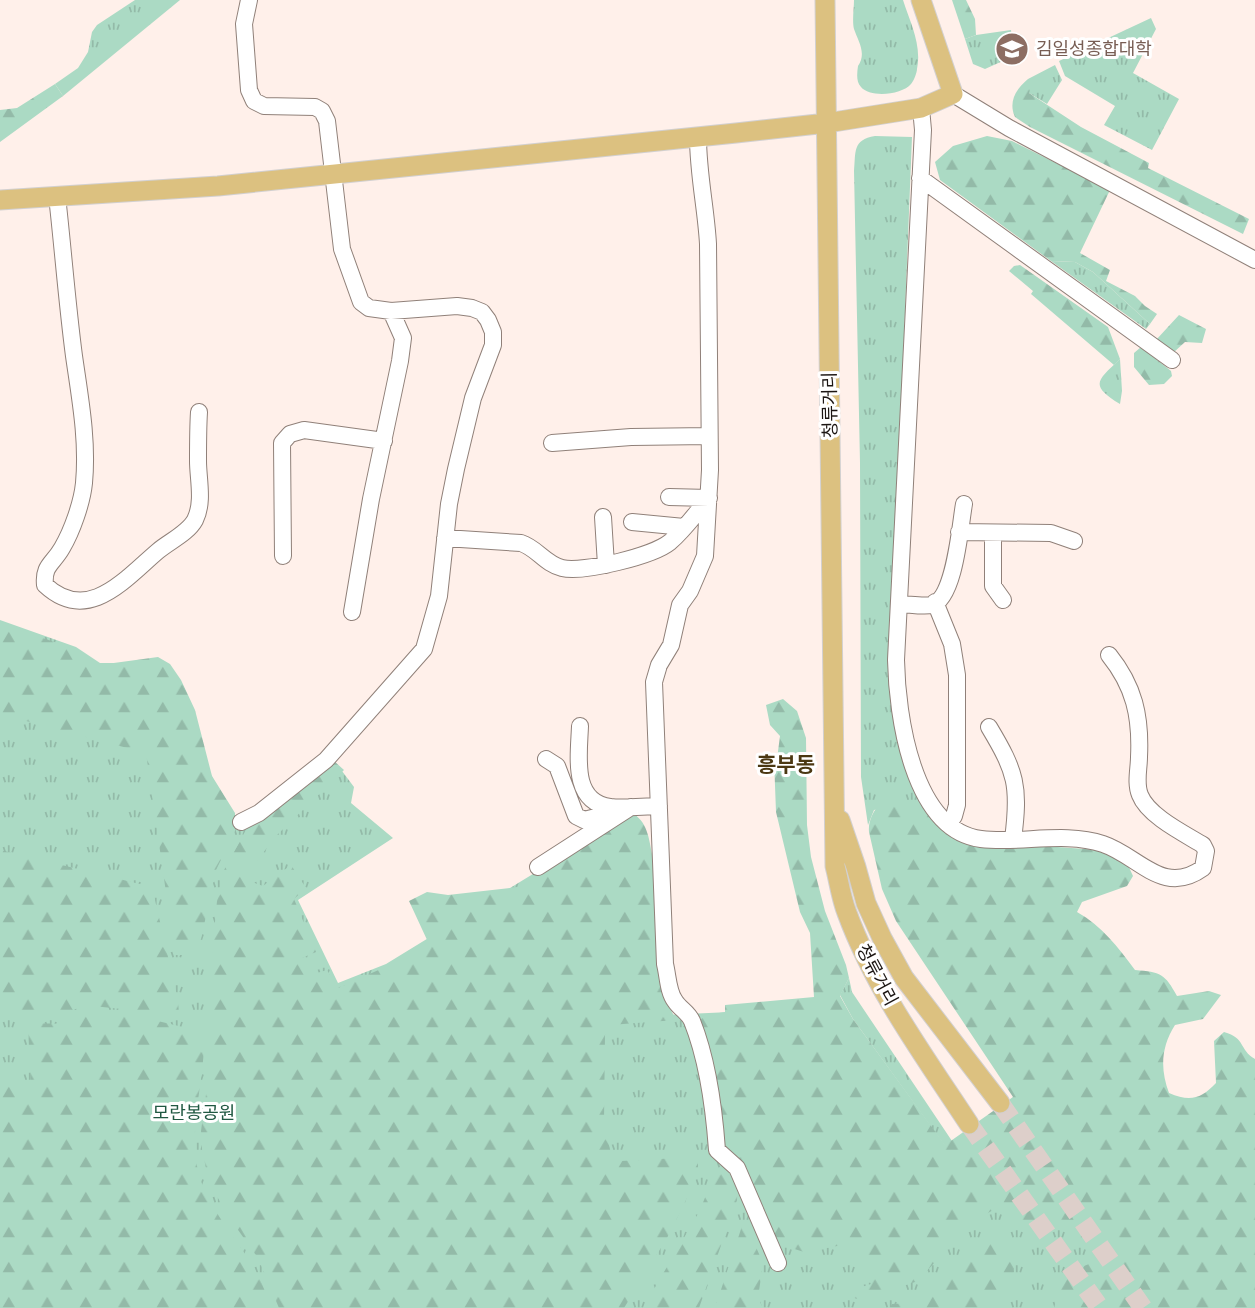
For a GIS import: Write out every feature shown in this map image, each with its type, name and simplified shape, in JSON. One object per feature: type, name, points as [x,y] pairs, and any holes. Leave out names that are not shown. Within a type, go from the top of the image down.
[{"type":"main road","name":"청류거리","points":[[825,0],[835,866],[850,921],[884,992],[969,1124]]},
{"type":"main road","points":[[0,200],[218,186],[335,175],[827,123],[922,108],[953,94],[921,0]]},
{"type":"main road","name":"청류거리","points":[[836,809],[866,903],[881,938],[904,978],[1000,1103]]},
{"type":"street","points":[[241,822],[259,813],[326,760],[424,649],[439,596],[456,469],[473,398],[492,345],[493,332],[482,312],[472,308],[457,306],[391,311],[369,309],[361,302],[342,249],[335,175],[327,121],[322,111],[315,107],[264,106],[254,101],[249,90],[244,24],[249,0]]},
{"type":"street","points":[[953,94],[1009,128],[1255,260]]},
{"type":"street","points":[[922,108],[899,604],[897,692],[904,736],[924,793],[937,812],[961,832],[980,839],[1065,839],[1103,844],[1161,876],[1182,879],[1203,868],[1206,850],[1203,845],[1160,818],[1140,795],[1139,733],[1133,693],[1124,673],[1109,655]]},
{"type":"street","points":[[698,137],[700,186],[708,244],[709,498],[705,556],[690,591],[680,605],[671,645],[659,665],[654,682],[666,964],[671,993],[675,1002],[688,1013],[702,1054],[715,1123],[717,1150],[737,1168],[778,1264]]},
{"type":"street","points":[[920,178],[1172,360]]},
{"type":"street","points":[[57,197],[83,412],[85,459],[84,486],[76,511],[61,549],[44,575],[45,586],[54,594],[72,601],[91,601],[112,590],[170,541],[189,529],[200,507],[199,412]]},
{"type":"street","points":[[352,612],[403,338],[391,311]]},
{"type":"street","points":[[283,556],[282,443],[290,434],[304,430],[384,441]]},
{"type":"street","points":[[552,443],[631,437],[709,436]]},
{"type":"street","points":[[669,498],[709,498]]},
{"type":"street","points":[[445,538],[522,543],[532,546],[546,560],[561,568],[580,570],[606,565],[667,544],[709,498]]},
{"type":"street","points":[[899,604],[932,605],[950,583],[964,504]]},
{"type":"street","points":[[603,517],[606,565]]},
{"type":"street","points":[[632,523],[684,527]]},
{"type":"street","points":[[959,532],[1051,533],[1074,541]]},
{"type":"street","points":[[992,533],[993,586],[1003,600]]},
{"type":"street","points":[[935,602],[952,644],[957,675],[957,805],[949,823]]},
{"type":"street","points":[[580,726],[581,786],[593,803],[610,807],[659,806]]},
{"type":"street","points":[[989,727],[1005,754],[1016,782],[1013,839]]},
{"type":"street","points":[[546,760],[557,766],[576,816],[584,820],[596,817],[610,807]]},
{"type":"street","points":[[538,867],[631,807]]},
{"type":"green space","points":[[135,0],[180,0],[63,96],[55,84],[78,68],[88,52],[92,32],[97,25]]},
{"type":"green space","points":[[854,0],[903,0],[918,51],[916,74],[907,88],[894,93],[878,94],[859,85],[857,72],[862,52],[853,26]]},
{"type":"green space","points":[[952,0],[966,0],[975,19],[976,35],[965,39]]},
{"type":"green space","points":[[1151,18],[1156,29],[1133,73],[1179,99],[1152,150],[1104,125],[1115,106],[1065,76],[1059,61]]},
{"type":"green space","points":[[1011,30],[1014,56],[985,69],[973,64],[965,39]]},
{"type":"green space","points":[[1055,65],[1062,80],[1047,104],[1029,93],[1028,79]]},
{"type":"green space","points":[[1028,79],[1033,82],[1029,93],[1081,127],[1149,163],[1148,168],[1249,219],[1243,234],[1015,117],[1012,106],[1014,96]]},
{"type":"green space","points":[[55,84],[63,96],[0,142],[0,110],[17,108]]},
{"type":"green space","points":[[875,136],[912,137],[890,689],[903,762],[921,800],[874,810],[868,825],[861,777],[860,463],[854,171],[855,153],[859,144],[862,140]]},
{"type":"green space","points":[[987,136],[1012,141],[1110,190],[1080,253],[1110,270],[1106,281],[1135,296],[1157,314],[1150,324],[1093,272],[1075,262],[1051,261],[940,180],[935,162],[953,146]]},
{"type":"green space","points":[[1051,261],[1075,262],[1093,272],[1150,324],[1146,329]]},
{"type":"green space","points":[[1020,265],[1108,327],[1120,359],[1114,365],[1031,294],[1033,291],[1009,271]]},
{"type":"green space","points":[[1179,315],[1206,329],[1202,343],[1185,342],[1173,353],[1156,340]]},
{"type":"green space","points":[[1141,347],[1171,371],[1172,376],[1164,384],[1149,385],[1134,367],[1134,353]]},
{"type":"green space","points":[[1120,359],[1120,404],[1104,392],[1100,383]]},
{"type":"green space","name":"모란봉공원","points":[[0,620],[76,647],[100,663],[156,663],[229,811],[253,828],[342,771],[354,787],[351,803],[393,838],[298,900],[338,983],[386,964],[636,811],[665,1015],[752,1011],[942,1158],[1255,1308],[0,1308]]},
{"type":"green space","points":[[0,623],[74,649],[99,665],[158,657],[170,664],[181,680],[195,710],[212,776],[235,813],[235,831],[216,870],[201,939],[184,955],[175,955],[146,753],[0,714],[0,661],[3,656],[0,654]]},
{"type":"green space","points":[[783,699],[797,711],[806,738],[807,825],[811,857],[825,911],[849,978],[840,996],[853,1019],[945,1145],[1013,1097],[896,921],[882,889],[869,832],[870,820],[875,810],[880,803],[921,800],[945,828],[1044,846],[1099,850],[1127,863],[1133,876],[1127,886],[1082,902],[1077,912],[1102,930],[1135,970],[1161,976],[1177,996],[1209,991],[1221,995],[1203,1019],[1175,1025],[1170,1033],[1163,1058],[1169,1093],[1189,1098],[1200,1096],[1216,1083],[1214,1041],[1224,1032],[1236,1037],[1246,1052],[1255,1059],[1255,1308],[1054,1308],[1065,1281],[1075,1271],[1089,1264],[1091,1250],[1070,1228],[1053,1220],[1035,1232],[1025,1229],[1000,1206],[969,1224],[918,1281],[894,1289],[874,1304],[851,1297],[852,1290],[871,1284],[859,1242],[804,1252],[782,1245],[770,1232],[722,1127],[700,1020],[707,1015],[725,1012],[725,1005],[814,997],[810,933],[800,912],[776,812],[774,759],[777,759],[780,736],[770,725],[766,705]]},
{"type":"green space","points":[[334,761],[344,770],[277,835],[249,871],[249,881],[263,886],[291,865],[306,888],[294,899],[316,952],[302,958],[310,975],[327,970],[338,988],[392,964],[428,942],[409,901],[427,892],[448,895],[518,887],[632,813],[644,825],[652,854],[664,996],[676,1020],[610,1025],[605,1035],[604,1121],[611,1154],[621,1161],[698,1157],[698,1173],[667,1238],[624,1308],[279,1308],[258,1258],[209,1183],[201,1131],[213,1043],[209,985],[217,901],[223,872],[247,828]]},
{"type":"green space","points":[[0,850],[152,887],[178,1000],[179,1015],[93,1006],[41,1015],[0,1012]]},
{"type":"green space","points":[[849,978],[852,992],[952,1141],[945,1146],[853,1019],[840,995]]},
{"type":"green space","points":[[92,1011],[124,1013],[204,1032],[195,1132],[197,1166],[206,1194],[257,1273],[271,1308],[0,1308],[0,1068],[6,1069],[15,1090],[31,1088],[28,1023],[68,1024]]},
{"type":"green space","points":[[723,1166],[734,1181],[737,1200],[699,1308],[643,1308],[699,1212],[717,1169]]},
{"type":"green space","points":[[744,1220],[763,1263],[758,1298],[763,1308],[715,1308]]},
{"type":"green space","points":[[990,1240],[1010,1243],[1016,1259],[1010,1288],[986,1308],[890,1308],[892,1304],[913,1303],[937,1287],[954,1261],[967,1249]]},
{"type":"tunnel","points":[[1000,1103],[1143,1308]]},
{"type":"tunnel","points":[[969,1124],[1100,1308]]},
{"type":"place","name":"김일성종합대학","points":[[1012,49]]},
{"type":"district","name":"흥부동","points":[[786,765]]}]
